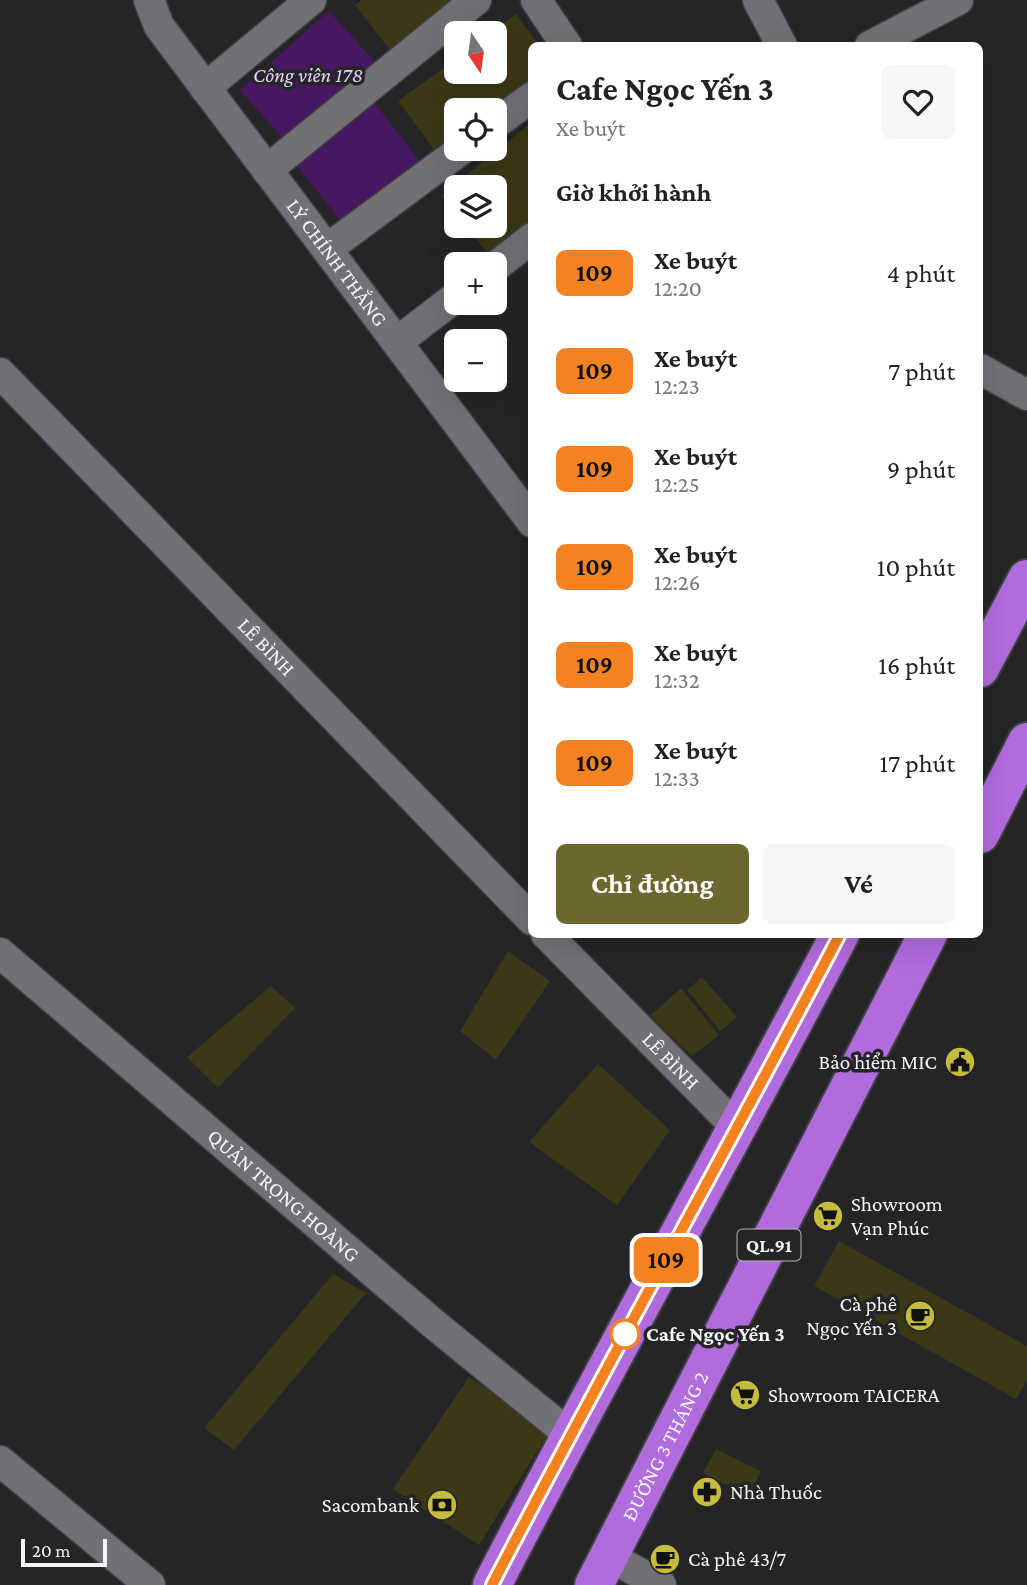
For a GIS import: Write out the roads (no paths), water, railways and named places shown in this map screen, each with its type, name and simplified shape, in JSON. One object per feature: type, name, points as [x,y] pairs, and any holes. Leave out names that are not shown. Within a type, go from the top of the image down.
[{"type":"highway","points":[[983,662],[1027,579]]},
{"type":"highway","points":[[983,828],[1027,742]]},
{"type":"highway","points":[[492,1585],[838,938]]},
{"type":"highway","name":"ĐƯỜNG 3 THÁNG 2","points":[[602,1571],[926,938]]},
{"type":"street","name":"LÝ CHÍNH THẮNG","points":[[149,0],[159,26],[205,89],[528,513]]},
{"type":"street","points":[[205,89],[311,0]]},
{"type":"street","points":[[267,170],[476,0]]},
{"type":"street","points":[[536,0],[563,42]]},
{"type":"street","points":[[758,0],[780,42]]},
{"type":"street","points":[[878,42],[958,0]]},
{"type":"street","points":[[507,115],[528,100]]},
{"type":"street","points":[[327,249],[446,161]]},
{"type":"street","points":[[507,258],[528,241]]},
{"type":"street","points":[[397,342],[444,306]]},
{"type":"street","points":[[983,371],[1027,395]]},
{"type":"street","name":"LÊ BÌNH","points":[[0,373],[528,916]]},
{"type":"street","name":"LÊ BÌNH","points":[[550,938],[738,1129]]},
{"type":"street","name":"QUẢN TRỌNG HOÀNG","points":[[0,953],[435,1325],[570,1435]]},
{"type":"street","points":[[0,1461],[150,1585]]},
{"type":"street","points":[[602,1571],[661,1585]]},
{"type":"place","name":"Bảo hiểm MIC","points":[[960,1062]]},
{"type":"place","name":"Showroom Vạn Phúc","points":[[828,1216]]},
{"type":"place","name":"Cà phê Ngọc Yến 3","points":[[920,1316]]},
{"type":"place","name":"Cafe Ngọc Yến 3","points":[[625,1334]]},
{"type":"place","name":"Showroom TAICERA","points":[[745,1395]]},
{"type":"place","name":"Nhà Thuốc","points":[[707,1492]]},
{"type":"place","name":"Sacombank","points":[[442,1505]]},
{"type":"place","name":"Cà phê 43/7","points":[[665,1559]]},
{"type":"park label","name":"Công viên 178","points":[[308,75]]}]
